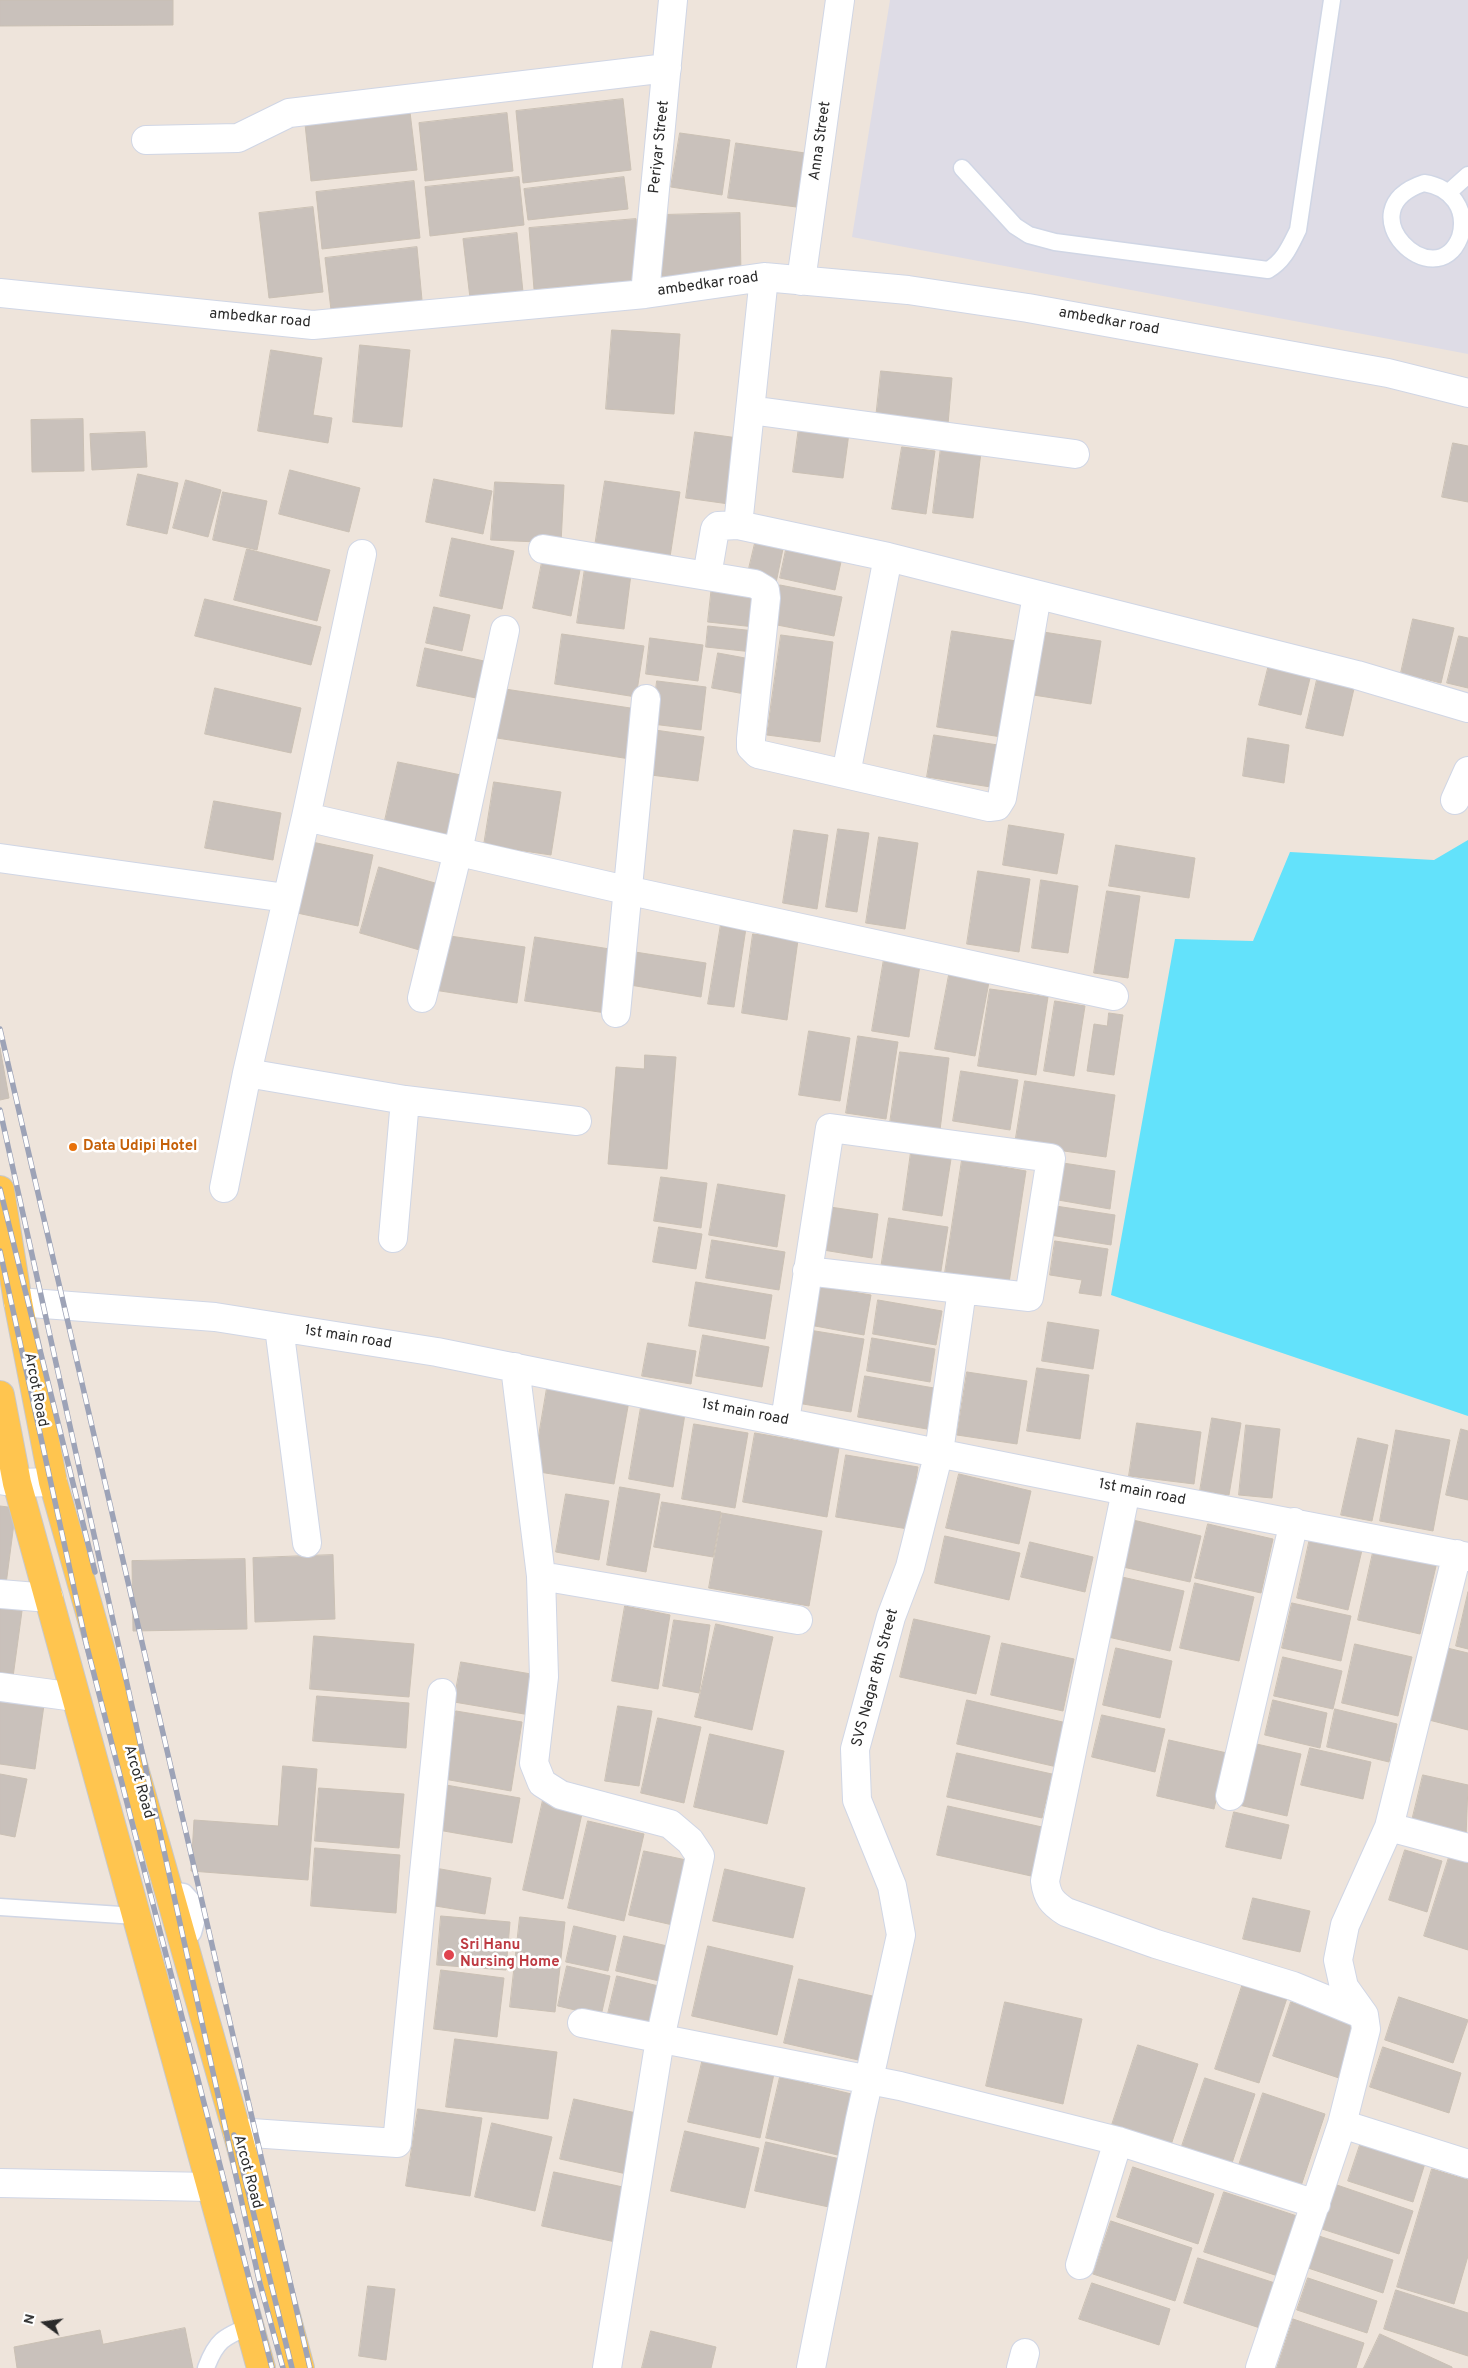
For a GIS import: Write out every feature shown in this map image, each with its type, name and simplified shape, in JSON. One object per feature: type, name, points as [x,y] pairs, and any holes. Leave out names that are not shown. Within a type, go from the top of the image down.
[{"type":"main road","name":"Arcot Road","points":[[0,1190],[18,1302],[54,1482],[302,2367]]},
{"type":"main road","points":[[0,1395],[8,1482],[48,1598],[261,2368]]},
{"type":"main road","points":[[58,1634],[92,1622]]},
{"type":"street","name":"Periyar Street","points":[[645,294],[673,0]]},
{"type":"street","name":"Anna Street","points":[[801,281],[840,0]]},
{"type":"street","points":[[146,140],[238,138],[289,113],[667,68]]},
{"type":"street","points":[[738,525],[764,277]]},
{"type":"street","name":"ambedkar road","points":[[0,293],[313,325],[645,294],[764,277],[908,290],[1028,308],[1388,372],[1468,393]]},
{"type":"street","points":[[750,410],[1076,454]]},
{"type":"street","points":[[707,576],[715,529],[718,526],[738,525],[888,557],[1357,675],[1468,708]]},
{"type":"street","points":[[543,548],[755,584],[765,590],[766,598],[751,747],[758,754],[989,807],[997,806],[1002,798],[1037,595]]},
{"type":"street","points":[[224,1188],[247,1074],[306,817],[362,554]]},
{"type":"street","points":[[846,774],[888,557]]},
{"type":"street","points":[[422,998],[458,851],[505,630]]},
{"type":"street","points":[[616,1013],[626,890],[646,699]]},
{"type":"street","points":[[1455,800],[1468,771]]},
{"type":"street","points":[[306,817],[626,890],[1114,996]]},
{"type":"street","points":[[0,858],[286,898]]},
{"type":"street","points":[[247,1074],[405,1100],[577,1121]]},
{"type":"street","points":[[393,1238],[405,1100]]},
{"type":"street","points":[[785,1422],[807,1271],[830,1128],[1051,1158],[1029,1297],[807,1271]]},
{"type":"street","name":"SVS Nagar 8th Street","points":[[811,2368],[869,2080],[901,1935],[892,1886],[857,1800],[855,1749],[891,1617],[910,1567],[939,1452],[962,1290]]},
{"type":"street","name":"1st main road","points":[[18,1302],[215,1317],[437,1352],[1126,1491],[1462,1555]]},
{"type":"street","points":[[279,1327],[307,1543]]},
{"type":"street","points":[[515,1367],[541,1576],[544,1677],[534,1763],[542,1783],[562,1796],[670,1824],[690,1841],[700,1856],[660,2039],[608,2368]]},
{"type":"street","points":[[8,1482],[54,1482]]},
{"type":"street","points":[[1126,1491],[1045,1881],[1046,1892],[1052,1903],[1066,1912],[1156,1944],[1293,1986],[1364,2014]]},
{"type":"street","points":[[1230,1796],[1294,1522]]},
{"type":"street","points":[[1260,2368],[1342,2124],[1366,2029],[1364,2014],[1344,1987],[1338,1960],[1345,1925],[1390,1827],[1462,1555]]},
{"type":"street","points":[[541,1576],[798,1620]]},
{"type":"street","points":[[0,1594],[48,1598]]},
{"type":"street","points":[[0,1687],[75,1697]]},
{"type":"street","points":[[237,2132],[397,2143],[442,1693]]},
{"type":"street","points":[[1390,1827],[1468,1848]]},
{"type":"street","points":[[582,2023],[869,2080],[1118,2141],[1316,2204]]},
{"type":"street","points":[[1342,2124],[1468,2164]]},
{"type":"street","points":[[1080,2265],[1118,2141]]},
{"type":"street","points":[[0,2182],[211,2187]]},
{"type":"lane","points":[[962,168],[1015,226],[1029,235],[1055,242],[1268,270],[1276,265],[1288,251],[1298,230],[1332,0]]},
{"type":"lane","points":[[1449,192],[1468,175]]},
{"type":"lane","points":[[1424,183],[1437,185],[1449,192],[1458,201],[1463,214],[1463,228],[1456,248],[1446,254],[1432,258],[1418,256],[1408,251],[1398,239],[1391,222],[1394,206],[1402,195],[1424,183]]},
{"type":"lane","points":[[0,1907],[136,1916]]},
{"type":"lane","points":[[206,2368],[214,2348],[230,2334],[250,2326]]},
{"type":"shaded area","points":[[890,0],[1468,0],[1468,354],[852,237]]},
{"type":"water","points":[[1468,840],[1468,1416],[1111,1295],[1175,939],[1253,941],[1290,852],[1434,860]]},
{"type":"building","points":[[0,0],[173,0],[173,25],[0,26]]},
{"type":"building","points":[[623,99],[631,170],[523,183],[516,111]]},
{"type":"building","points":[[410,112],[417,170],[311,181],[305,124]]},
{"type":"building","points":[[507,113],[513,171],[425,181],[419,123]]},
{"type":"building","points":[[680,133],[730,140],[722,195],[671,187]]},
{"type":"building","points":[[736,143],[812,154],[804,208],[728,198]]},
{"type":"building","points":[[519,177],[524,225],[430,236],[425,187]]},
{"type":"building","points":[[624,177],[628,209],[528,220],[524,189]]},
{"type":"building","points":[[414,181],[420,238],[322,249],[316,192]]},
{"type":"building","points":[[313,207],[323,292],[269,298],[259,213]]},
{"type":"building","points":[[740,213],[741,277],[662,279],[661,215]]},
{"type":"building","points":[[636,219],[641,280],[534,289],[529,228]]},
{"type":"building","points":[[517,233],[523,292],[470,298],[463,239]]},
{"type":"building","points":[[417,247],[422,300],[331,310],[325,258]]},
{"type":"building","points":[[612,330],[680,334],[674,414],[606,409]]},
{"type":"building","points":[[360,345],[410,350],[402,427],[353,422]]},
{"type":"building","points":[[271,350],[322,358],[313,415],[332,418],[328,443],[258,431]]},
{"type":"building","points":[[881,371],[952,378],[948,424],[876,418]]},
{"type":"building","points":[[83,419],[84,471],[32,472],[31,420]]},
{"type":"building","points":[[799,427],[849,433],[843,478],[793,472]]},
{"type":"building","points":[[145,432],[147,467],[92,470],[90,434]]},
{"type":"building","points":[[695,432],[738,438],[729,504],[686,498]]},
{"type":"building","points":[[1453,443],[1468,446],[1468,502],[1442,497]]},
{"type":"building","points":[[902,447],[935,451],[926,514],[892,509]]},
{"type":"building","points":[[941,447],[981,452],[973,518],[933,513]]},
{"type":"building","points":[[290,470],[360,488],[349,532],[279,514]]},
{"type":"building","points":[[138,474],[178,483],[167,534],[127,525]]},
{"type":"building","points":[[434,479],[492,491],[483,534],[426,522]]},
{"type":"building","points":[[186,480],[221,490],[208,537],[173,528]]},
{"type":"building","points":[[605,481],[680,492],[670,557],[595,546]]},
{"type":"building","points":[[495,482],[564,485],[561,543],[491,540]]},
{"type":"building","points":[[223,492],[267,501],[257,550],[213,540]]},
{"type":"building","points":[[452,538],[514,551],[502,609],[440,596]]},
{"type":"building","points":[[756,539],[784,544],[776,583],[747,577]]},
{"type":"building","points":[[787,545],[842,557],[835,590],[780,578]]},
{"type":"building","points":[[247,549],[330,570],[317,621],[234,600]]},
{"type":"building","points":[[543,557],[581,565],[571,616],[533,608]]},
{"type":"building","points":[[585,568],[631,574],[624,629],[577,623]]},
{"type":"building","points":[[712,585],[759,590],[755,627],[708,622]]},
{"type":"building","points":[[780,585],[842,597],[834,636],[772,624]]},
{"type":"building","points":[[205,599],[321,627],[311,665],[195,636]]},
{"type":"building","points":[[434,607],[470,615],[462,651],[426,643]]},
{"type":"building","points":[[1413,619],[1454,628],[1441,683],[1401,673]]},
{"type":"building","points":[[708,626],[755,631],[753,652],[706,647]]},
{"type":"building","points":[[952,631],[1023,642],[1008,738],[937,727]]},
{"type":"building","points":[[1037,631],[1101,641],[1091,704],[1027,694]]},
{"type":"building","points":[[562,634],[644,646],[636,697],[555,684]]},
{"type":"building","points":[[781,635],[833,642],[820,742],[767,735]]},
{"type":"building","points":[[1459,636],[1468,638],[1468,688],[1447,683]]},
{"type":"building","points":[[650,638],[703,645],[698,681],[646,674]]},
{"type":"building","points":[[425,648],[484,661],[476,698],[417,686]]},
{"type":"building","points":[[718,653],[756,660],[750,695],[712,688]]},
{"type":"building","points":[[1271,656],[1313,666],[1301,715],[1259,705]]},
{"type":"building","points":[[1319,671],[1356,680],[1343,736],[1306,728]]},
{"type":"building","points":[[657,681],[706,687],[701,730],[652,724]]},
{"type":"building","points":[[215,688],[301,708],[291,753],[205,734]]},
{"type":"building","points":[[505,689],[637,709],[630,759],[497,738]]},
{"type":"building","points":[[648,729],[704,737],[698,781],[643,774]]},
{"type":"building","points":[[934,735],[1004,746],[997,788],[927,777]]},
{"type":"building","points":[[1248,738],[1289,745],[1284,783],[1243,776]]},
{"type":"building","points":[[398,762],[461,775],[447,839],[384,825]]},
{"type":"building","points":[[494,782],[561,792],[551,855],[484,845]]},
{"type":"building","points":[[214,801],[281,813],[273,860],[205,848]]},
{"type":"building","points":[[1009,825],[1064,834],[1057,874],[1003,865]]},
{"type":"building","points":[[838,829],[869,833],[857,912],[826,907]]},
{"type":"building","points":[[794,830],[828,835],[817,909],[783,903]]},
{"type":"building","points":[[879,837],[918,843],[905,929],[866,923]]},
{"type":"building","points":[[312,842],[373,855],[358,926],[297,913]]},
{"type":"building","points":[[1116,845],[1195,858],[1189,898],[1109,886]]},
{"type":"building","points":[[379,867],[442,885],[423,951],[360,933]]},
{"type":"building","points":[[978,871],[1030,879],[1019,952],[967,944]]},
{"type":"building","points":[[1041,880],[1078,886],[1068,953],[1032,948]]},
{"type":"building","points":[[1107,891],[1140,896],[1128,978],[1094,973]]},
{"type":"building","points":[[721,924],[746,928],[734,1007],[708,1004]]},
{"type":"building","points":[[753,934],[798,940],[787,1020],[742,1013]]},
{"type":"building","points":[[443,935],[525,947],[517,1003],[434,990]]},
{"type":"building","points":[[535,937],[616,950],[606,1013],[525,1001]]},
{"type":"building","points":[[635,952],[706,963],[701,997],[630,985]]},
{"type":"building","points":[[884,959],[920,965],[909,1037],[872,1031]]},
{"type":"building","points":[[949,975],[989,982],[975,1056],[935,1049]]},
{"type":"building","points":[[990,989],[1048,997],[1036,1075],[978,1066]]},
{"type":"building","points":[[1055,1001],[1085,1006],[1074,1076],[1044,1071]]},
{"type":"building","points":[[1109,1013],[1123,1015],[1114,1075],[1087,1071],[1094,1024],[1107,1026]]},
{"type":"building","points":[[809,1031],[850,1038],[840,1101],[799,1095]]},
{"type":"building","points":[[858,1036],[898,1042],[886,1119],[846,1113]]},
{"type":"building","points":[[0,1048],[9,1098],[0,1100]]},
{"type":"building","points":[[900,1052],[949,1058],[940,1130],[890,1123]]},
{"type":"building","points":[[645,1055],[676,1057],[667,1169],[608,1164],[616,1067],[644,1069]]},
{"type":"building","points":[[961,1071],[1018,1080],[1010,1130],[953,1121]]},
{"type":"building","points":[[1025,1081],[1115,1095],[1106,1157],[1015,1144]]},
{"type":"building","points":[[911,1152],[951,1159],[942,1216],[903,1210]]},
{"type":"building","points":[[962,1160],[1026,1171],[1009,1283],[945,1273]]},
{"type":"building","points":[[1063,1163],[1115,1171],[1110,1209],[1058,1200]]},
{"type":"building","points":[[661,1177],[707,1183],[701,1228],[654,1221]]},
{"type":"building","points":[[718,1184],[785,1195],[777,1247],[709,1235]]},
{"type":"building","points":[[1049,1205],[1115,1215],[1111,1245],[1044,1234]]},
{"type":"building","points":[[823,1206],[878,1214],[872,1258],[817,1249]]},
{"type":"building","points":[[889,1218],[948,1227],[940,1277],[881,1268]]},
{"type":"building","points":[[659,1227],[702,1234],[696,1269],[653,1262]]},
{"type":"building","points":[[712,1240],[785,1252],[779,1290],[706,1278]]},
{"type":"building","points":[[1055,1241],[1108,1249],[1101,1296],[1079,1293],[1082,1280],[1050,1275]]},
{"type":"building","points":[[696,1282],[772,1295],[765,1339],[689,1326]]},
{"type":"building","points":[[811,1285],[871,1295],[864,1335],[804,1324]]},
{"type":"building","points":[[878,1300],[942,1311],[936,1345],[873,1334]]},
{"type":"building","points":[[1048,1322],[1099,1330],[1093,1369],[1042,1361]]},
{"type":"building","points":[[809,1330],[864,1339],[851,1412],[797,1403]]},
{"type":"building","points":[[703,1335],[769,1347],[762,1387],[696,1376]]},
{"type":"building","points":[[872,1338],[935,1349],[930,1382],[867,1371]]},
{"type":"building","points":[[648,1343],[696,1351],[691,1384],[642,1376]]},
{"type":"building","points":[[1037,1368],[1089,1375],[1080,1439],[1027,1431]]},
{"type":"building","points":[[967,1372],[1027,1381],[1017,1444],[957,1435]]},
{"type":"building","points":[[865,1376],[934,1388],[927,1429],[858,1417]]},
{"type":"building","points":[[547,1388],[629,1401],[614,1484],[533,1471]]},
{"type":"building","points":[[642,1401],[686,1408],[673,1487],[629,1479]]},
{"type":"building","points":[[1212,1418],[1241,1423],[1229,1495],[1200,1491]]},
{"type":"building","points":[[1137,1423],[1201,1432],[1194,1484],[1129,1476]]},
{"type":"building","points":[[694,1424],[748,1433],[735,1508],[682,1499]]},
{"type":"building","points":[[1246,1425],[1280,1429],[1272,1498],[1239,1495]]},
{"type":"building","points":[[1461,1429],[1468,1431],[1468,1500],[1446,1495]]},
{"type":"building","points":[[1396,1430],[1450,1440],[1433,1531],[1380,1521]]},
{"type":"building","points":[[755,1433],[839,1448],[827,1517],[743,1502]]},
{"type":"building","points":[[1358,1438],[1388,1445],[1372,1521],[1341,1515]]},
{"type":"building","points":[[846,1455],[918,1467],[908,1529],[836,1517]]},
{"type":"building","points":[[959,1474],[1031,1491],[1019,1544],[946,1528]]},
{"type":"building","points":[[620,1487],[660,1494],[646,1572],[607,1565]]},
{"type":"building","points":[[566,1494],[609,1501],[599,1560],[556,1552]]},
{"type":"building","points":[[662,1502],[721,1512],[713,1557],[654,1547]]},
{"type":"building","points":[[0,1506],[16,1508],[5,1592],[0,1591]]},
{"type":"building","points":[[722,1513],[822,1531],[809,1606],[709,1588]]},
{"type":"building","points":[[1133,1520],[1201,1536],[1190,1582],[1123,1567]]},
{"type":"building","points":[[1208,1524],[1273,1539],[1261,1593],[1195,1578]]},
{"type":"building","points":[[945,1536],[1020,1553],[1009,1600],[935,1583]]},
{"type":"building","points":[[1310,1538],[1362,1550],[1348,1610],[1297,1598]]},
{"type":"building","points":[[1030,1542],[1093,1557],[1085,1592],[1021,1577]]},
{"type":"building","points":[[1374,1548],[1437,1562],[1420,1634],[1358,1620]]},
{"type":"building","points":[[333,1555],[335,1619],[255,1622],[253,1558]]},
{"type":"building","points":[[245,1559],[247,1629],[133,1631],[132,1561]]},
{"type":"building","points":[[1122,1577],[1184,1591],[1170,1651],[1108,1637]]},
{"type":"building","points":[[1195,1583],[1254,1597],[1239,1661],[1180,1648]]},
{"type":"building","points":[[1468,1592],[1468,1649],[1456,1646]]},
{"type":"building","points":[[1292,1603],[1351,1616],[1341,1661],[1282,1648]]},
{"type":"building","points":[[625,1606],[670,1615],[658,1689],[612,1681]]},
{"type":"building","points":[[0,1607],[22,1611],[13,1677],[0,1675]]},
{"type":"building","points":[[914,1619],[990,1636],[976,1694],[900,1677]]},
{"type":"building","points":[[674,1620],[710,1625],[699,1693],[663,1686]]},
{"type":"building","points":[[716,1624],[773,1637],[752,1730],[695,1717]]},
{"type":"building","points":[[314,1636],[414,1644],[409,1697],[310,1689]]},
{"type":"building","points":[[1002,1643],[1074,1659],[1063,1711],[991,1695]]},
{"type":"building","points":[[1355,1644],[1412,1657],[1398,1716],[1342,1703]]},
{"type":"building","points":[[1443,1647],[1468,1653],[1468,1730],[1425,1719]]},
{"type":"building","points":[[1116,1648],[1172,1661],[1160,1718],[1103,1705]]},
{"type":"building","points":[[1283,1657],[1342,1671],[1333,1709],[1274,1696]]},
{"type":"building","points":[[461,1662],[537,1675],[530,1715],[454,1702]]},
{"type":"building","points":[[317,1696],[409,1703],[406,1748],[313,1741]]},
{"type":"building","points":[[0,1699],[44,1705],[35,1769],[0,1764]]},
{"type":"building","points":[[967,1700],[1067,1723],[1057,1767],[957,1744]]},
{"type":"building","points":[[1273,1700],[1327,1713],[1320,1748],[1265,1735]]},
{"type":"building","points":[[618,1706],[652,1711],[639,1786],[605,1781]]},
{"type":"building","points":[[1335,1709],[1397,1724],[1389,1762],[1327,1747]]},
{"type":"building","points":[[456,1711],[522,1722],[511,1791],[444,1779]]},
{"type":"building","points":[[1102,1715],[1165,1729],[1155,1772],[1092,1757]]},
{"type":"building","points":[[658,1718],[701,1727],[684,1803],[641,1793]]},
{"type":"building","points":[[710,1734],[784,1751],[767,1824],[694,1807]]},
{"type":"building","points":[[1169,1740],[1227,1753],[1214,1809],[1157,1796]]},
{"type":"building","points":[[1252,1743],[1301,1754],[1287,1816],[1239,1805]]},
{"type":"building","points":[[1310,1748],[1371,1762],[1363,1799],[1301,1785]]},
{"type":"building","points":[[957,1753],[1052,1774],[1042,1818],[947,1797]]},
{"type":"building","points":[[283,1766],[317,1769],[308,1880],[191,1871],[194,1820],[278,1826]]},
{"type":"building","points":[[0,1774],[27,1779],[15,1837],[0,1834]]},
{"type":"building","points":[[1423,1775],[1468,1785],[1466,1837],[1411,1825]]},
{"type":"building","points":[[446,1785],[520,1798],[512,1843],[438,1830]]},
{"type":"building","points":[[319,1788],[404,1794],[399,1848],[315,1841]]},
{"type":"building","points":[[543,1800],[583,1809],[563,1899],[523,1890]]},
{"type":"building","points":[[948,1806],[1042,1827],[1031,1876],[937,1855]]},
{"type":"building","points":[[1234,1812],[1289,1825],[1281,1859],[1226,1847]]},
{"type":"building","points":[[588,1821],[644,1834],[624,1921],[568,1908]]},
{"type":"building","points":[[315,1848],[400,1855],[396,1913],[311,1906]]},
{"type":"building","points":[[1405,1850],[1442,1861],[1427,1912],[1389,1900]]},
{"type":"building","points":[[644,1851],[691,1861],[677,1926],[629,1915]]},
{"type":"building","points":[[1451,1851],[1468,1856],[1468,1950],[1424,1936]]},
{"type":"building","points":[[435,1868],[491,1878],[485,1914],[429,1905]]},
{"type":"building","points":[[725,1869],[805,1888],[793,1938],[713,1921]]},
{"type":"building","points":[[1253,1898],[1310,1911],[1300,1952],[1243,1939]]},
{"type":"building","points":[[441,1916],[510,1922],[506,1970],[437,1965]]},
{"type":"building","points":[[520,1917],[565,1922],[555,2012],[510,2007]]},
{"type":"building","points":[[574,1926],[616,1936],[608,1971],[566,1962]]},
{"type":"building","points":[[624,1936],[676,1948],[668,1983],[616,1971]]},
{"type":"building","points":[[708,1946],[793,1966],[777,2035],[692,2016]]},
{"type":"building","points":[[567,1966],[610,1976],[601,2016],[558,2006]]},
{"type":"building","points":[[441,1970],[504,1978],[497,2037],[434,2029]]},
{"type":"building","points":[[617,1976],[667,1988],[658,2029],[607,2018]]},
{"type":"building","points":[[799,1979],[881,1998],[867,2062],[784,2043]]},
{"type":"building","points":[[1244,1980],[1288,1995],[1259,2083],[1215,2069]]},
{"type":"building","points":[[1399,1997],[1468,2020],[1453,2063],[1385,2040]]},
{"type":"building","points":[[1005,2002],[1082,2019],[1063,2104],[986,2086]]},
{"type":"building","points":[[1291,2002],[1357,2024],[1339,2078],[1273,2056]]},
{"type":"building","points":[[455,2039],[557,2052],[548,2119],[446,2107]]},
{"type":"building","points":[[1138,2045],[1198,2064],[1170,2148],[1111,2128]]},
{"type":"building","points":[[1383,2047],[1461,2073],[1449,2113],[1370,2087]]},
{"type":"building","points":[[703,2058],[774,2074],[760,2138],[688,2122]]},
{"type":"building","points":[[780,2077],[860,2096],[846,2157],[766,2138]]},
{"type":"building","points":[[1205,2078],[1255,2094],[1232,2163],[1182,2146]]},
{"type":"building","points":[[1263,2093],[1325,2114],[1300,2189],[1238,2168]]},
{"type":"building","points":[[574,2099],[645,2115],[631,2175],[560,2159]]},
{"type":"building","points":[[418,2109],[482,2118],[470,2196],[406,2186]]},
{"type":"building","points":[[492,2123],[552,2137],[535,2211],[475,2197]]},
{"type":"building","points":[[685,2131],[759,2148],[745,2208],[671,2191]]},
{"type":"building","points":[[1362,2139],[1426,2160],[1413,2202],[1348,2181]]},
{"type":"building","points":[[766,2142],[849,2161],[838,2209],[755,2191]]},
{"type":"building","points":[[1133,2167],[1214,2194],[1198,2244],[1117,2217]]},
{"type":"building","points":[[1432,2169],[1468,2180],[1468,2256],[1454,2304],[1397,2287]]},
{"type":"building","points":[[554,2172],[632,2189],[620,2243],[542,2226]]},
{"type":"building","points":[[1334,2184],[1413,2211],[1399,2254],[1319,2228]]},
{"type":"building","points":[[1224,2192],[1297,2216],[1278,2276],[1204,2252]]},
{"type":"building","points":[[1111,2221],[1192,2248],[1175,2301],[1093,2274]]},
{"type":"building","points":[[1319,2236],[1393,2260],[1383,2293],[1308,2268]]},
{"type":"building","points":[[1198,2258],[1278,2284],[1263,2329],[1184,2303]]},
{"type":"building","points":[[1308,2278],[1377,2301],[1367,2333],[1297,2310]]},
{"type":"building","points":[[1092,2283],[1170,2309],[1159,2345],[1079,2319]]},
{"type":"building","points":[[368,2286],[395,2289],[386,2360],[359,2356]]},
{"type":"building","points":[[1396,2290],[1468,2313],[1468,2356],[1384,2329]]},
{"type":"building","points":[[1293,2319],[1364,2343],[1356,2368],[1277,2368]]},
{"type":"building","points":[[185,2328],[193,2368],[17,2368],[14,2347],[100,2330],[103,2344]]},
{"type":"building","points":[[651,2331],[716,2347],[711,2368],[642,2368]]},
{"type":"building","points":[[1380,2334],[1452,2367],[1452,2368],[1364,2368]]},
{"type":"railway","points":[[0,1029],[310,2368]]},
{"type":"railway","points":[[0,1110],[259,2280],[283,2368]]},
{"type":"railway","points":[[0,1189],[95,1572]]},
{"type":"railway","points":[[0,1251],[86,1643],[272,2368]]},
{"type":"railway","points":[[234,2135],[292,2368]]},
{"type":"place","name":"Data Udipi Hotel","points":[[73,1147]]},
{"type":"place","name":"Sri Hanu Nursing Home","points":[[449,1955]]}]
